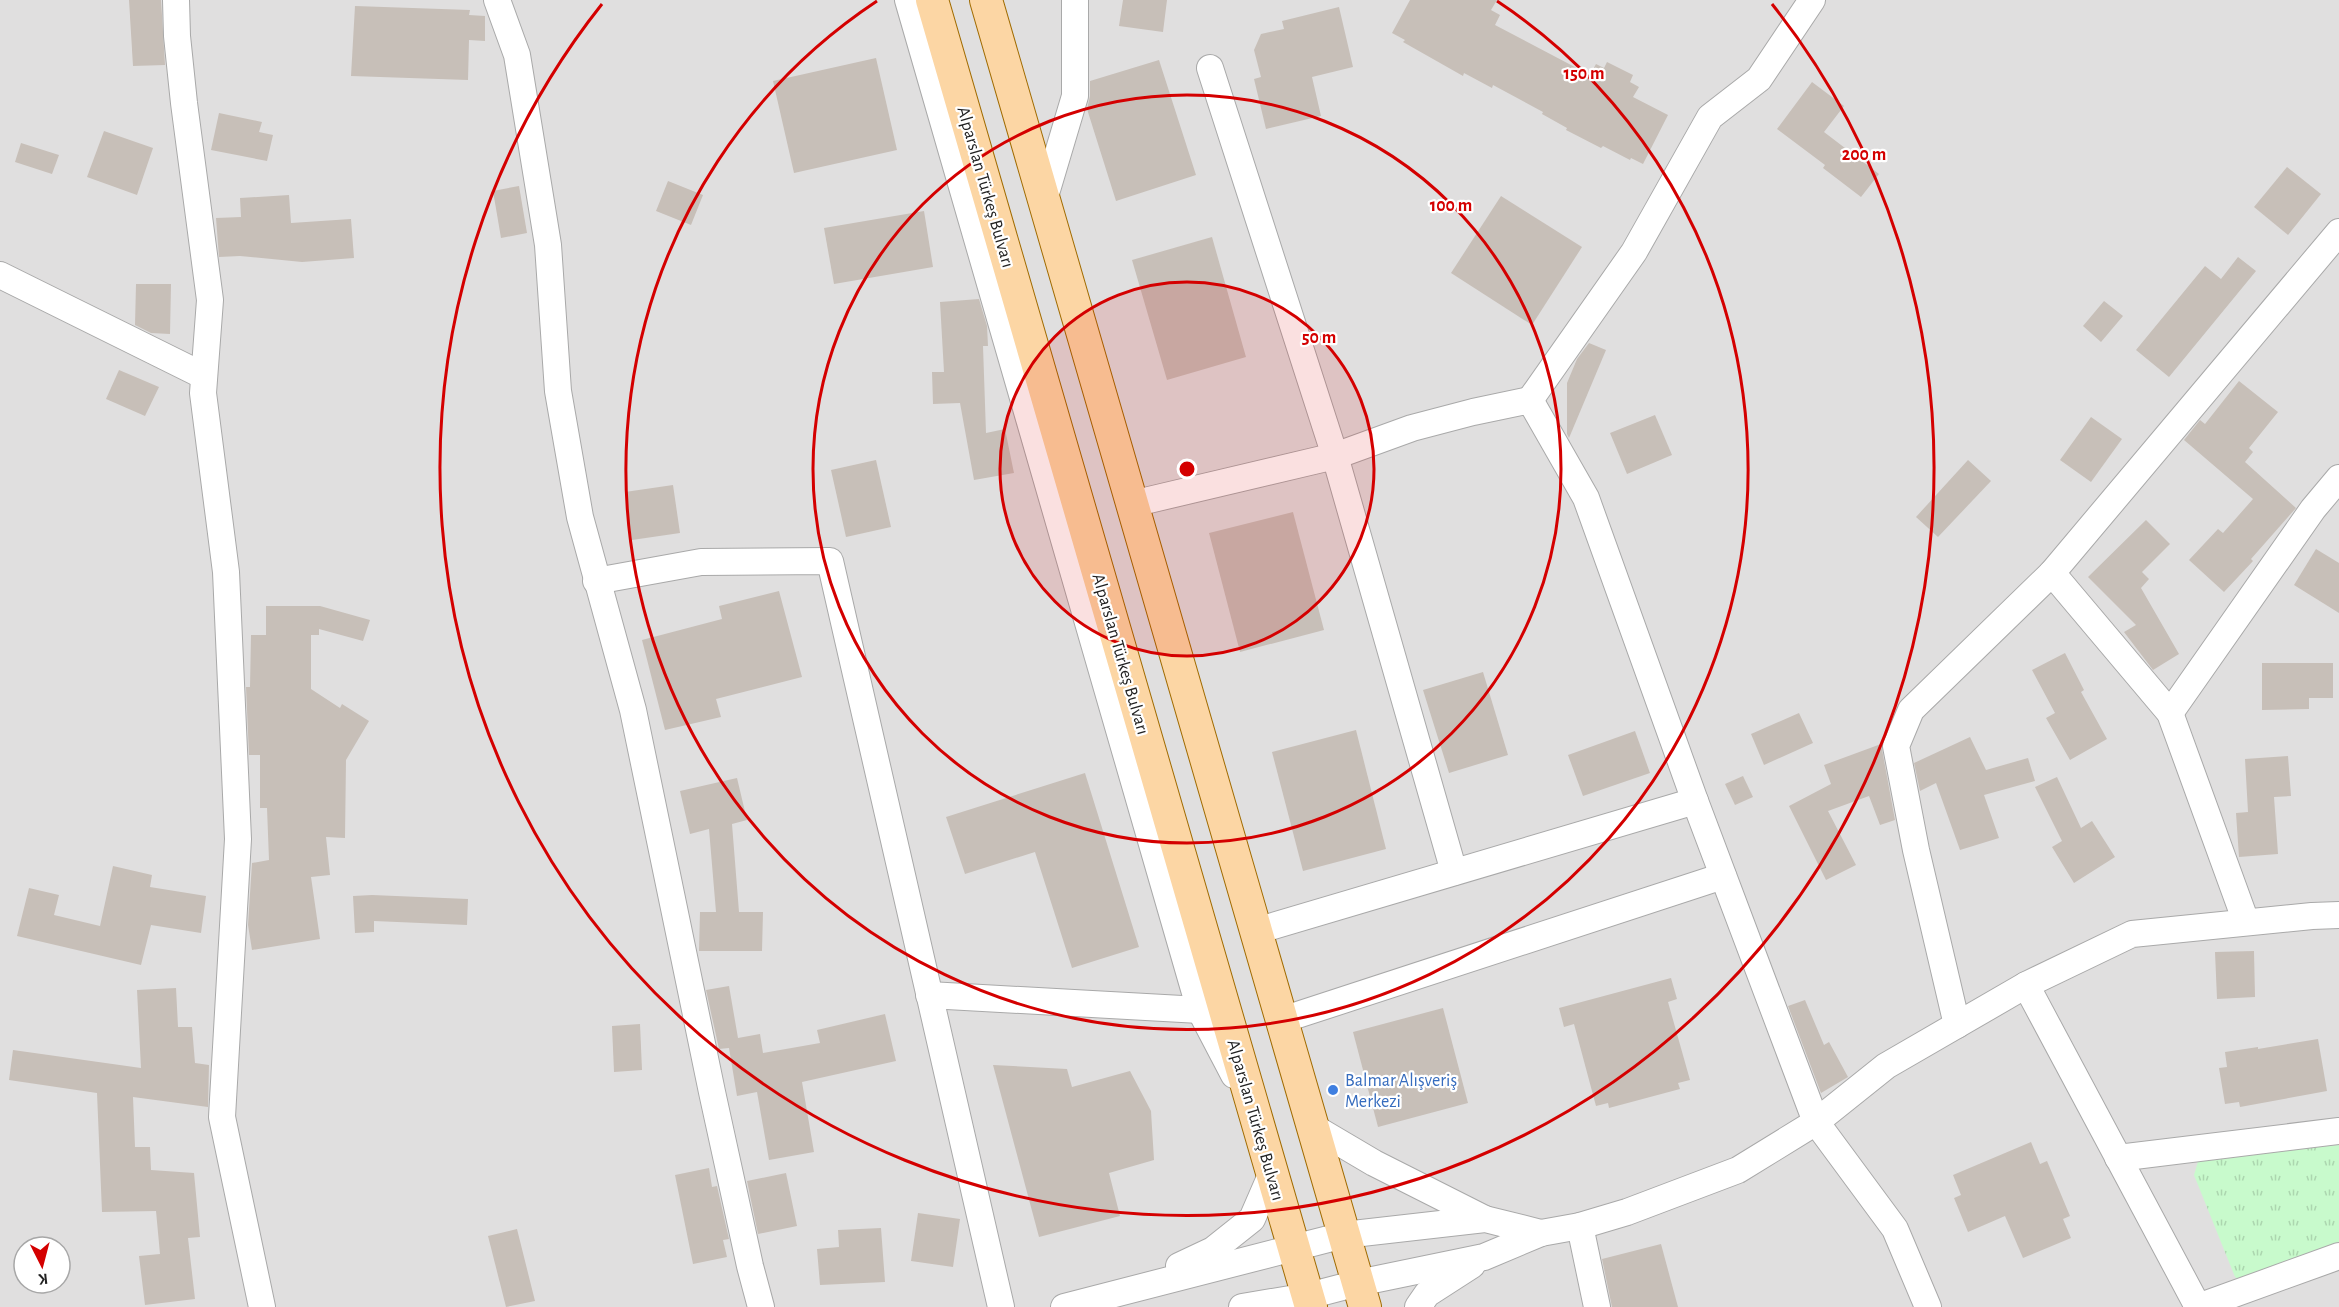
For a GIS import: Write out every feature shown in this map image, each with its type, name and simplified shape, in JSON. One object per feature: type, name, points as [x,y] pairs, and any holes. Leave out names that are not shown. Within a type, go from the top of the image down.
[{"type":"main road","name":"Alparslan Türkeş Bulvarı","points":[[932,0],[1310,1302]]},
{"type":"main road","points":[[986,0],[1362,1295]]},
{"type":"street","points":[[176,0],[183,103],[210,300],[203,393],[226,572],[238,839],[222,1117],[262,1307]]},
{"type":"street","points":[[497,0],[518,55],[548,245],[558,391],[580,517],[633,710],[719,1127],[761,1307]]},
{"type":"street","points":[[908,0],[1200,1010],[1254,1114]]},
{"type":"street","points":[[1044,200],[1075,96],[1075,0]]},
{"type":"street","points":[[1132,504],[1335,456],[1412,428],[1473,411],[1530,400],[1634,252],[1710,117],[1759,79],[1812,0]]},
{"type":"street","points":[[1210,68],[1335,456],[1454,872]]},
{"type":"street","points":[[1957,1025],[1916,849],[1896,746],[1911,710],[2052,573],[2339,232]]},
{"type":"street","points":[[0,275],[204,376]]},
{"type":"street","points":[[1530,400],[1586,498],[1722,876],[1815,1122],[1895,1229],[1928,1307]]},
{"type":"street","points":[[2170,713],[2313,509],[2339,478]]},
{"type":"street","points":[[596,581],[701,562],[830,561],[1001,1307]]},
{"type":"street","points":[[2052,573],[2170,713],[2246,922]]},
{"type":"street","points":[[1256,931],[1695,801]]},
{"type":"street","points":[[1282,1020],[1722,876]]},
{"type":"street","points":[[1242,1307],[1362,1295],[1484,1257],[1541,1233],[1580,1226],[1627,1212],[1738,1170],[1815,1122],[1886,1066],[2026,985],[2132,934],[2339,915]]},
{"type":"street","points":[[2026,985],[2198,1307],[2339,1256]]},
{"type":"street","points":[[929,994],[1200,1010]]},
{"type":"street","points":[[1313,1127],[1374,1163],[1485,1219],[1541,1233]]},
{"type":"street","points":[[2118,1158],[2339,1131]]},
{"type":"street","points":[[1131,1289],[1213,1250],[1251,1219],[1272,1173]]},
{"type":"street","points":[[1064,1307],[1344,1235],[1485,1219]]},
{"type":"street","points":[[1580,1226],[1597,1307]]},
{"type":"street","points":[[1418,1307],[1427,1294],[1484,1257]]},
{"type":"shaded area","points":[[0,0],[2339,0],[2339,1307],[0,1307]]},
{"type":"green space","points":[[2339,1145],[2339,1249],[2245,1283],[2235,1277],[2194,1175],[2199,1158]]},
{"type":"building","points":[[129,0],[161,0],[165,65],[133,66]]},
{"type":"building","points":[[1123,0],[1167,0],[1163,32],[1119,26]]},
{"type":"building","points":[[1410,0],[1497,0],[1491,10],[1500,15],[1495,25],[1590,75],[1596,64],[1604,68],[1607,62],[1633,75],[1630,82],[1639,87],[1633,97],[1668,115],[1643,164],[1603,146],[1601,148],[1566,130],[1567,128],[1542,114],[1543,112],[1493,85],[1492,88],[1464,73],[1463,76],[1403,42],[1405,40],[1392,33]]},
{"type":"building","points":[[355,6],[470,10],[469,15],[485,16],[485,41],[469,40],[468,80],[351,76]]},
{"type":"building","points":[[1339,7],[1353,67],[1312,77],[1321,116],[1266,129],[1254,79],[1261,77],[1254,50],[1261,34],[1284,29],[1282,21]]},
{"type":"building","points":[[876,58],[897,150],[794,173],[773,81]]},
{"type":"building","points":[[1159,60],[1196,175],[1116,201],[1087,109],[1090,81]]},
{"type":"building","points":[[1812,82],[1844,106],[1824,132],[1879,174],[1861,197],[1823,168],[1825,165],[1777,129]]},
{"type":"building","points":[[219,113],[262,122],[259,132],[273,135],[267,161],[211,150]]},
{"type":"building","points":[[104,131],[153,148],[137,195],[87,177]]},
{"type":"building","points":[[21,143],[59,155],[52,174],[15,162]]},
{"type":"building","points":[[2287,167],[2321,194],[2288,235],[2254,207]]},
{"type":"building","points":[[668,181],[703,195],[691,225],[656,211]]},
{"type":"building","points":[[519,186],[527,233],[501,238],[493,191]]},
{"type":"building","points":[[289,195],[291,223],[351,219],[354,258],[302,262],[240,256],[219,257],[216,218],[241,217],[240,198]]},
{"type":"building","points":[[1501,196],[1582,247],[1532,325],[1451,273]]},
{"type":"building","points":[[924,211],[933,267],[834,284],[824,228]]},
{"type":"building","points":[[1212,237],[1246,357],[1167,380],[1132,260]]},
{"type":"building","points":[[2238,257],[2256,271],[2169,377],[2136,350],[2205,266],[2221,279]]},
{"type":"building","points":[[136,284],[171,284],[170,334],[151,333],[135,325]]},
{"type":"building","points":[[979,299],[987,326],[988,346],[983,346],[986,433],[1005,429],[1014,473],[974,480],[960,403],[933,404],[932,372],[944,372],[940,302]]},
{"type":"building","points":[[2104,301],[2123,316],[2101,342],[2083,326]]},
{"type":"building","points":[[1589,343],[1606,350],[1569,438],[1567,434],[1567,383],[1577,359]]},
{"type":"building","points":[[119,370],[159,387],[145,416],[106,399]]},
{"type":"building","points":[[2239,381],[2278,412],[2249,448],[2253,452],[2245,462],[2296,508],[2251,559],[2253,561],[2224,592],[2189,560],[2218,529],[2223,533],[2253,499],[2184,440],[2200,420],[2205,424]]},
{"type":"building","points":[[1655,415],[1672,455],[1627,474],[1610,433]]},
{"type":"building","points":[[2091,417],[2122,439],[2091,482],[2060,460]]},
{"type":"building","points":[[876,460],[891,527],[846,537],[831,470]]},
{"type":"building","points":[[1968,460],[1991,481],[1938,537],[1916,517]]},
{"type":"building","points":[[673,485],[680,533],[632,540],[625,492]]},
{"type":"building","points":[[1293,512],[1324,630],[1240,652],[1209,533]]},
{"type":"building","points":[[2146,520],[2170,544],[2142,572],[2149,579],[2141,588],[2179,654],[2153,670],[2124,632],[2136,625],[2088,577]]},
{"type":"building","points":[[2316,549],[2339,563],[2339,613],[2294,585]]},
{"type":"building","points":[[779,591],[802,677],[716,699],[721,717],[665,730],[642,640],[722,619],[719,606]]},
{"type":"building","points":[[266,606],[320,606],[370,620],[363,641],[319,629],[319,635],[311,635],[311,689],[340,708],[342,704],[369,721],[346,760],[345,838],[326,837],[330,875],[311,877],[320,939],[252,950],[248,925],[252,863],[269,860],[267,808],[260,808],[260,755],[249,755],[246,687],[250,687],[251,635],[266,635]]},
{"type":"building","points":[[2065,653],[2084,690],[2081,692],[2107,739],[2070,760],[2046,718],[2055,713],[2032,670]]},
{"type":"building","points":[[2262,663],[2333,663],[2333,698],[2309,698],[2309,709],[2262,710]]},
{"type":"building","points":[[1483,672],[1508,755],[1449,773],[1423,690]]},
{"type":"building","points":[[1799,713],[1813,743],[1764,765],[1751,734]]},
{"type":"building","points":[[1356,730],[1386,849],[1303,871],[1272,752]]},
{"type":"building","points":[[1635,731],[1650,773],[1583,796],[1568,755]]},
{"type":"building","points":[[1970,737],[1986,770],[2028,758],[2035,781],[1984,795],[1999,838],[1960,850],[1936,783],[1920,791],[1914,763]]},
{"type":"building","points":[[1881,744],[1895,820],[1880,825],[1869,796],[1828,811],[1856,865],[1826,880],[1789,806],[1831,784],[1824,765]]},
{"type":"building","points":[[2288,756],[2291,796],[2274,797],[2278,854],[2239,857],[2236,813],[2248,812],[2245,759]]},
{"type":"building","points":[[1085,773],[1139,947],[1072,968],[1035,852],[965,874],[946,817]]},
{"type":"building","points":[[1743,776],[1753,797],[1735,805],[1725,784]]},
{"type":"building","points":[[2057,777],[2081,828],[2092,821],[2115,857],[2074,883],[2052,847],[2062,841],[2035,787]]},
{"type":"building","points":[[737,778],[747,820],[732,824],[739,912],[763,912],[762,951],[699,951],[700,912],[716,912],[709,829],[690,834],[680,791]]},
{"type":"building","points":[[113,866],[152,875],[150,887],[206,896],[201,933],[151,925],[141,965],[17,936],[29,888],[59,895],[54,915],[100,926]]},
{"type":"building","points":[[353,896],[468,899],[467,925],[374,921],[374,932],[355,933]]},
{"type":"building","points":[[2254,951],[2255,997],[2217,999],[2215,952]]},
{"type":"building","points":[[1671,978],[1677,999],[1668,1002],[1690,1080],[1678,1083],[1680,1089],[1609,1108],[1608,1103],[1596,1106],[1574,1024],[1564,1027],[1559,1008]]},
{"type":"building","points":[[729,986],[738,1038],[760,1034],[763,1053],[820,1043],[817,1030],[885,1014],[896,1061],[802,1082],[814,1152],[769,1160],[757,1092],[737,1096],[729,1048],[719,1049],[706,990]]},
{"type":"building","points":[[176,988],[178,1027],[192,1027],[195,1063],[209,1065],[208,1107],[133,1097],[135,1147],[150,1147],[151,1170],[194,1173],[200,1237],[188,1238],[195,1299],[145,1305],[139,1256],[160,1254],[156,1211],[102,1212],[97,1093],[9,1080],[13,1050],[141,1068],[137,990]]},
{"type":"building","points":[[1805,1000],[1824,1045],[1829,1042],[1848,1077],[1821,1093],[1788,1006]]},
{"type":"building","points":[[1443,1008],[1468,1103],[1378,1127],[1353,1032]]},
{"type":"building","points":[[640,1024],[642,1070],[614,1072],[612,1026]]},
{"type":"building","points":[[2318,1039],[2327,1091],[2240,1107],[2239,1102],[2225,1104],[2219,1068],[2227,1067],[2225,1052]]},
{"type":"building","points":[[993,1065],[1067,1069],[1072,1087],[1130,1071],[1151,1111],[1154,1160],[1109,1173],[1120,1216],[1039,1237]]},
{"type":"building","points":[[2031,1142],[2040,1164],[2047,1161],[2070,1216],[2063,1219],[2071,1238],[2023,1258],[2005,1216],[1968,1232],[1954,1198],[1961,1195],[1953,1175]]},
{"type":"building","points":[[709,1168],[712,1187],[717,1186],[729,1239],[723,1240],[727,1257],[693,1264],[675,1175]]},
{"type":"building","points":[[786,1173],[797,1226],[758,1234],[747,1181]]},
{"type":"building","points":[[918,1213],[960,1219],[953,1267],[911,1261]]},
{"type":"building","points":[[881,1228],[885,1282],[820,1285],[817,1249],[839,1247],[838,1230]]},
{"type":"building","points":[[517,1229],[535,1301],[506,1307],[488,1236]]},
{"type":"building","points":[[1661,1244],[1678,1307],[1612,1307],[1602,1259]]},
{"type":"place","name":"Balmar Alışveriş Merkezi","points":[[1333,1090]]}]
